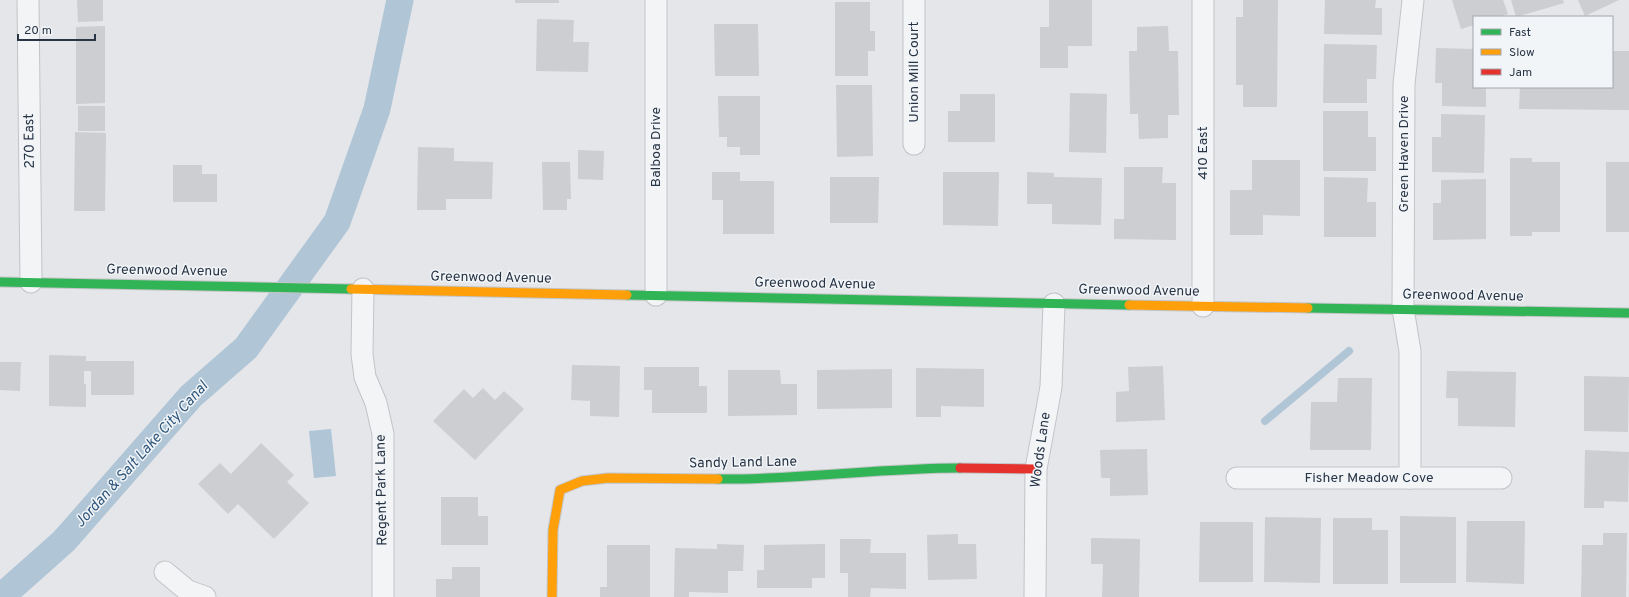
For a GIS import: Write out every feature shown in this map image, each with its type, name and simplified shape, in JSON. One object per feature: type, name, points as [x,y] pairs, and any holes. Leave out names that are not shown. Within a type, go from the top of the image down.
[{"type":"street","name":"270 East","points":[[28,0],[31,282]]},
{"type":"street","name":"Balboa Drive","points":[[656,0],[656,295]]},
{"type":"street","name":"Union Mill Court","points":[[914,0],[914,144]]},
{"type":"street","name":"410 East","points":[[1203,0],[1203,306]]},
{"type":"street","name":"Green Haven Drive","points":[[1410,478],[1410,351],[1403,309],[1404,84],[1413,0]]},
{"type":"street","name":"Greenwood Avenue","points":[[0,282],[1054,304],[1629,313]]},
{"type":"street","name":"Regent Park Lane","points":[[363,289],[362,354],[365,377],[376,403],[383,434],[383,597]]},
{"type":"street","name":"Woods Lane","points":[[1034,597],[1036,468],[1051,387],[1054,304]]},
{"type":"street","name":"Sandy Land Lane","points":[[552,597],[551,540],[554,511],[560,490],[582,481],[608,478],[778,477],[924,468],[1036,468]]},
{"type":"street","name":"Fisher Meadow Cove","points":[[1237,478],[1501,478]]},
{"type":"street","points":[[166,572],[188,592],[205,597]]},
{"type":"water","points":[[331,429],[336,476],[314,478],[309,431]]},
{"type":"building","points":[[77,0],[103,0],[103,21],[78,22]]},
{"type":"building","points":[[515,0],[559,0],[559,3],[515,3]]},
{"type":"building","points":[[1049,0],[1092,0],[1092,46],[1068,46],[1068,68],[1040,68],[1040,27],[1049,27]]},
{"type":"building","points":[[1243,0],[1278,0],[1277,107],[1243,107],[1243,85],[1236,85],[1236,17],[1243,17]]},
{"type":"building","points":[[1325,0],[1376,0],[1375,8],[1382,8],[1382,35],[1324,34]]},
{"type":"building","points":[[1452,0],[1503,0],[1508,14],[1503,16],[1473,16],[1473,25],[1461,29]]},
{"type":"building","points":[[1511,0],[1563,0],[1564,3],[1519,16],[1516,16]]},
{"type":"building","points":[[1578,0],[1619,0],[1585,16]]},
{"type":"building","points":[[835,2],[870,2],[870,31],[875,31],[875,51],[868,51],[868,76],[835,76]]},
{"type":"building","points":[[537,19],[574,20],[573,42],[589,42],[588,72],[536,71]]},
{"type":"building","points":[[714,24],[758,24],[759,76],[715,76]]},
{"type":"building","points":[[105,26],[105,103],[76,104],[76,27]]},
{"type":"building","points":[[1168,26],[1169,51],[1178,51],[1179,115],[1168,115],[1168,138],[1139,139],[1138,114],[1130,114],[1129,51],[1137,51],[1137,27]]},
{"type":"building","points":[[1324,44],[1377,45],[1376,79],[1367,79],[1367,103],[1323,103]]},
{"type":"building","points":[[1436,48],[1473,49],[1473,88],[1486,88],[1486,107],[1442,106],[1442,83],[1435,83]]},
{"type":"building","points":[[1613,51],[1629,51],[1629,110],[1519,109],[1520,88],[1613,88]]},
{"type":"building","points":[[836,85],[872,85],[873,156],[837,157]]},
{"type":"building","points":[[1070,93],[1107,94],[1106,153],[1069,152]]},
{"type":"building","points":[[960,94],[995,94],[995,142],[948,142],[948,111],[960,111]]},
{"type":"building","points":[[718,96],[760,96],[760,155],[740,155],[740,147],[727,147],[727,137],[719,137]]},
{"type":"building","points":[[78,106],[105,106],[105,131],[78,131]]},
{"type":"building","points":[[1323,111],[1368,111],[1368,137],[1376,137],[1376,171],[1323,171]]},
{"type":"building","points":[[1441,114],[1485,115],[1484,173],[1432,172],[1432,137],[1441,137]]},
{"type":"building","points":[[75,132],[106,133],[105,211],[74,211]]},
{"type":"building","points":[[418,147],[454,148],[454,161],[493,162],[492,199],[446,199],[446,210],[417,210]]},
{"type":"building","points":[[578,150],[604,151],[603,180],[578,179]]},
{"type":"building","points":[[1510,158],[1532,158],[1532,162],[1560,162],[1560,232],[1532,232],[1532,236],[1510,236]]},
{"type":"building","points":[[1252,160],[1300,160],[1300,216],[1263,215],[1263,235],[1230,235],[1230,190],[1252,190]]},
{"type":"building","points":[[542,162],[570,162],[571,199],[567,199],[567,210],[543,210]]},
{"type":"building","points":[[1606,162],[1629,162],[1629,232],[1606,232]]},
{"type":"building","points":[[173,165],[202,165],[202,174],[217,174],[217,202],[173,202]]},
{"type":"building","points":[[1124,167],[1163,167],[1162,183],[1176,183],[1176,240],[1114,239],[1114,219],[1124,219]]},
{"type":"building","points":[[712,172],[740,172],[740,181],[774,181],[774,234],[723,234],[723,200],[712,200]]},
{"type":"building","points":[[943,172],[999,172],[998,226],[943,225]]},
{"type":"building","points":[[1027,172],[1054,173],[1054,177],[1102,178],[1101,225],[1052,224],[1052,204],[1027,204]]},
{"type":"building","points":[[830,177],[879,177],[878,223],[830,223]]},
{"type":"building","points":[[1324,177],[1368,178],[1367,202],[1376,202],[1376,237],[1324,237]]},
{"type":"building","points":[[1486,179],[1486,239],[1433,240],[1433,203],[1441,203],[1441,180]]},
{"type":"building","points":[[49,355],[86,356],[86,361],[134,361],[134,395],[91,395],[91,371],[84,371],[84,384],[86,384],[86,407],[49,406]]},
{"type":"building","points":[[0,362],[21,362],[20,391],[0,390]]},
{"type":"building","points":[[572,365],[620,366],[619,417],[590,416],[590,401],[571,400]]},
{"type":"building","points":[[1163,366],[1165,420],[1116,422],[1116,392],[1129,391],[1128,367]]},
{"type":"building","points":[[644,367],[699,367],[699,386],[707,386],[707,413],[652,413],[652,390],[644,390]]},
{"type":"building","points":[[916,368],[984,369],[984,407],[941,406],[941,417],[916,417]]},
{"type":"building","points":[[892,369],[892,408],[817,409],[817,370]]},
{"type":"building","points":[[728,370],[780,370],[781,384],[797,384],[797,415],[728,416]]},
{"type":"building","points":[[1447,371],[1516,372],[1515,427],[1458,426],[1458,398],[1446,398]]},
{"type":"building","points":[[1584,376],[1629,377],[1628,432],[1584,431]]},
{"type":"building","points":[[1338,378],[1372,378],[1371,450],[1310,450],[1311,402],[1337,402]]},
{"type":"building","points":[[483,388],[495,400],[504,391],[524,409],[475,460],[433,421],[464,389],[473,398]]},
{"type":"building","points":[[261,443],[294,475],[287,482],[309,503],[274,539],[238,504],[228,514],[198,484],[220,463],[231,474]]},
{"type":"building","points":[[1147,449],[1148,495],[1110,496],[1110,478],[1101,478],[1100,450]]},
{"type":"building","points":[[1585,450],[1629,452],[1628,502],[1604,501],[1604,508],[1584,508]]},
{"type":"building","points":[[441,497],[478,497],[478,516],[488,516],[488,545],[441,545]]},
{"type":"building","points":[[1400,516],[1456,517],[1456,583],[1400,583]]},
{"type":"building","points":[[1265,517],[1321,518],[1320,583],[1264,582]]},
{"type":"building","points":[[1333,518],[1372,518],[1372,530],[1388,530],[1388,584],[1333,584]]},
{"type":"building","points":[[1467,521],[1525,521],[1524,584],[1466,582]]},
{"type":"building","points":[[1200,522],[1253,522],[1253,582],[1199,582]]},
{"type":"building","points":[[1603,533],[1627,533],[1626,597],[1581,597],[1582,545],[1603,545]]},
{"type":"building","points":[[958,534],[958,544],[976,544],[977,579],[928,580],[927,535]]},
{"type":"building","points":[[1091,538],[1140,539],[1139,597],[1102,597],[1103,564],[1091,564]]},
{"type":"building","points":[[840,539],[871,539],[870,553],[906,553],[906,589],[871,588],[870,597],[848,597],[848,573],[840,573]]},
{"type":"building","points":[[717,544],[744,545],[743,571],[728,571],[728,593],[689,592],[689,597],[674,597],[675,548],[717,549]]},
{"type":"building","points":[[825,544],[825,578],[812,578],[812,588],[757,588],[757,570],[764,570],[764,545]]},
{"type":"building","points":[[607,545],[650,545],[650,597],[600,597],[600,587],[607,587]]},
{"type":"building","points":[[452,567],[480,567],[480,597],[436,597],[436,579],[452,579]]},
{"type":"waterway","name":"Jordan & Salt Lake City Canal","points":[[1,597],[64,541],[191,396],[246,348],[337,222],[377,109],[400,0]]},
{"type":"waterway","points":[[1265,421],[1349,351]]},
{"type":"traffic: fast","points":[[0,282],[351,289]]},
{"type":"traffic: fast","points":[[627,295],[1129,305]]},
{"type":"traffic: fast","points":[[1308,308],[1629,313]]},
{"type":"traffic: fast","points":[[718,479],[779,478],[899,470],[960,468]]},
{"type":"traffic: slow","points":[[351,289],[627,295]]},
{"type":"traffic: slow","points":[[1129,305],[1308,308]]},
{"type":"traffic: slow","points":[[552,597],[553,530],[560,490],[582,481],[608,478],[718,479]]},
{"type":"traffic: jam","points":[[960,468],[1036,469]]}]
